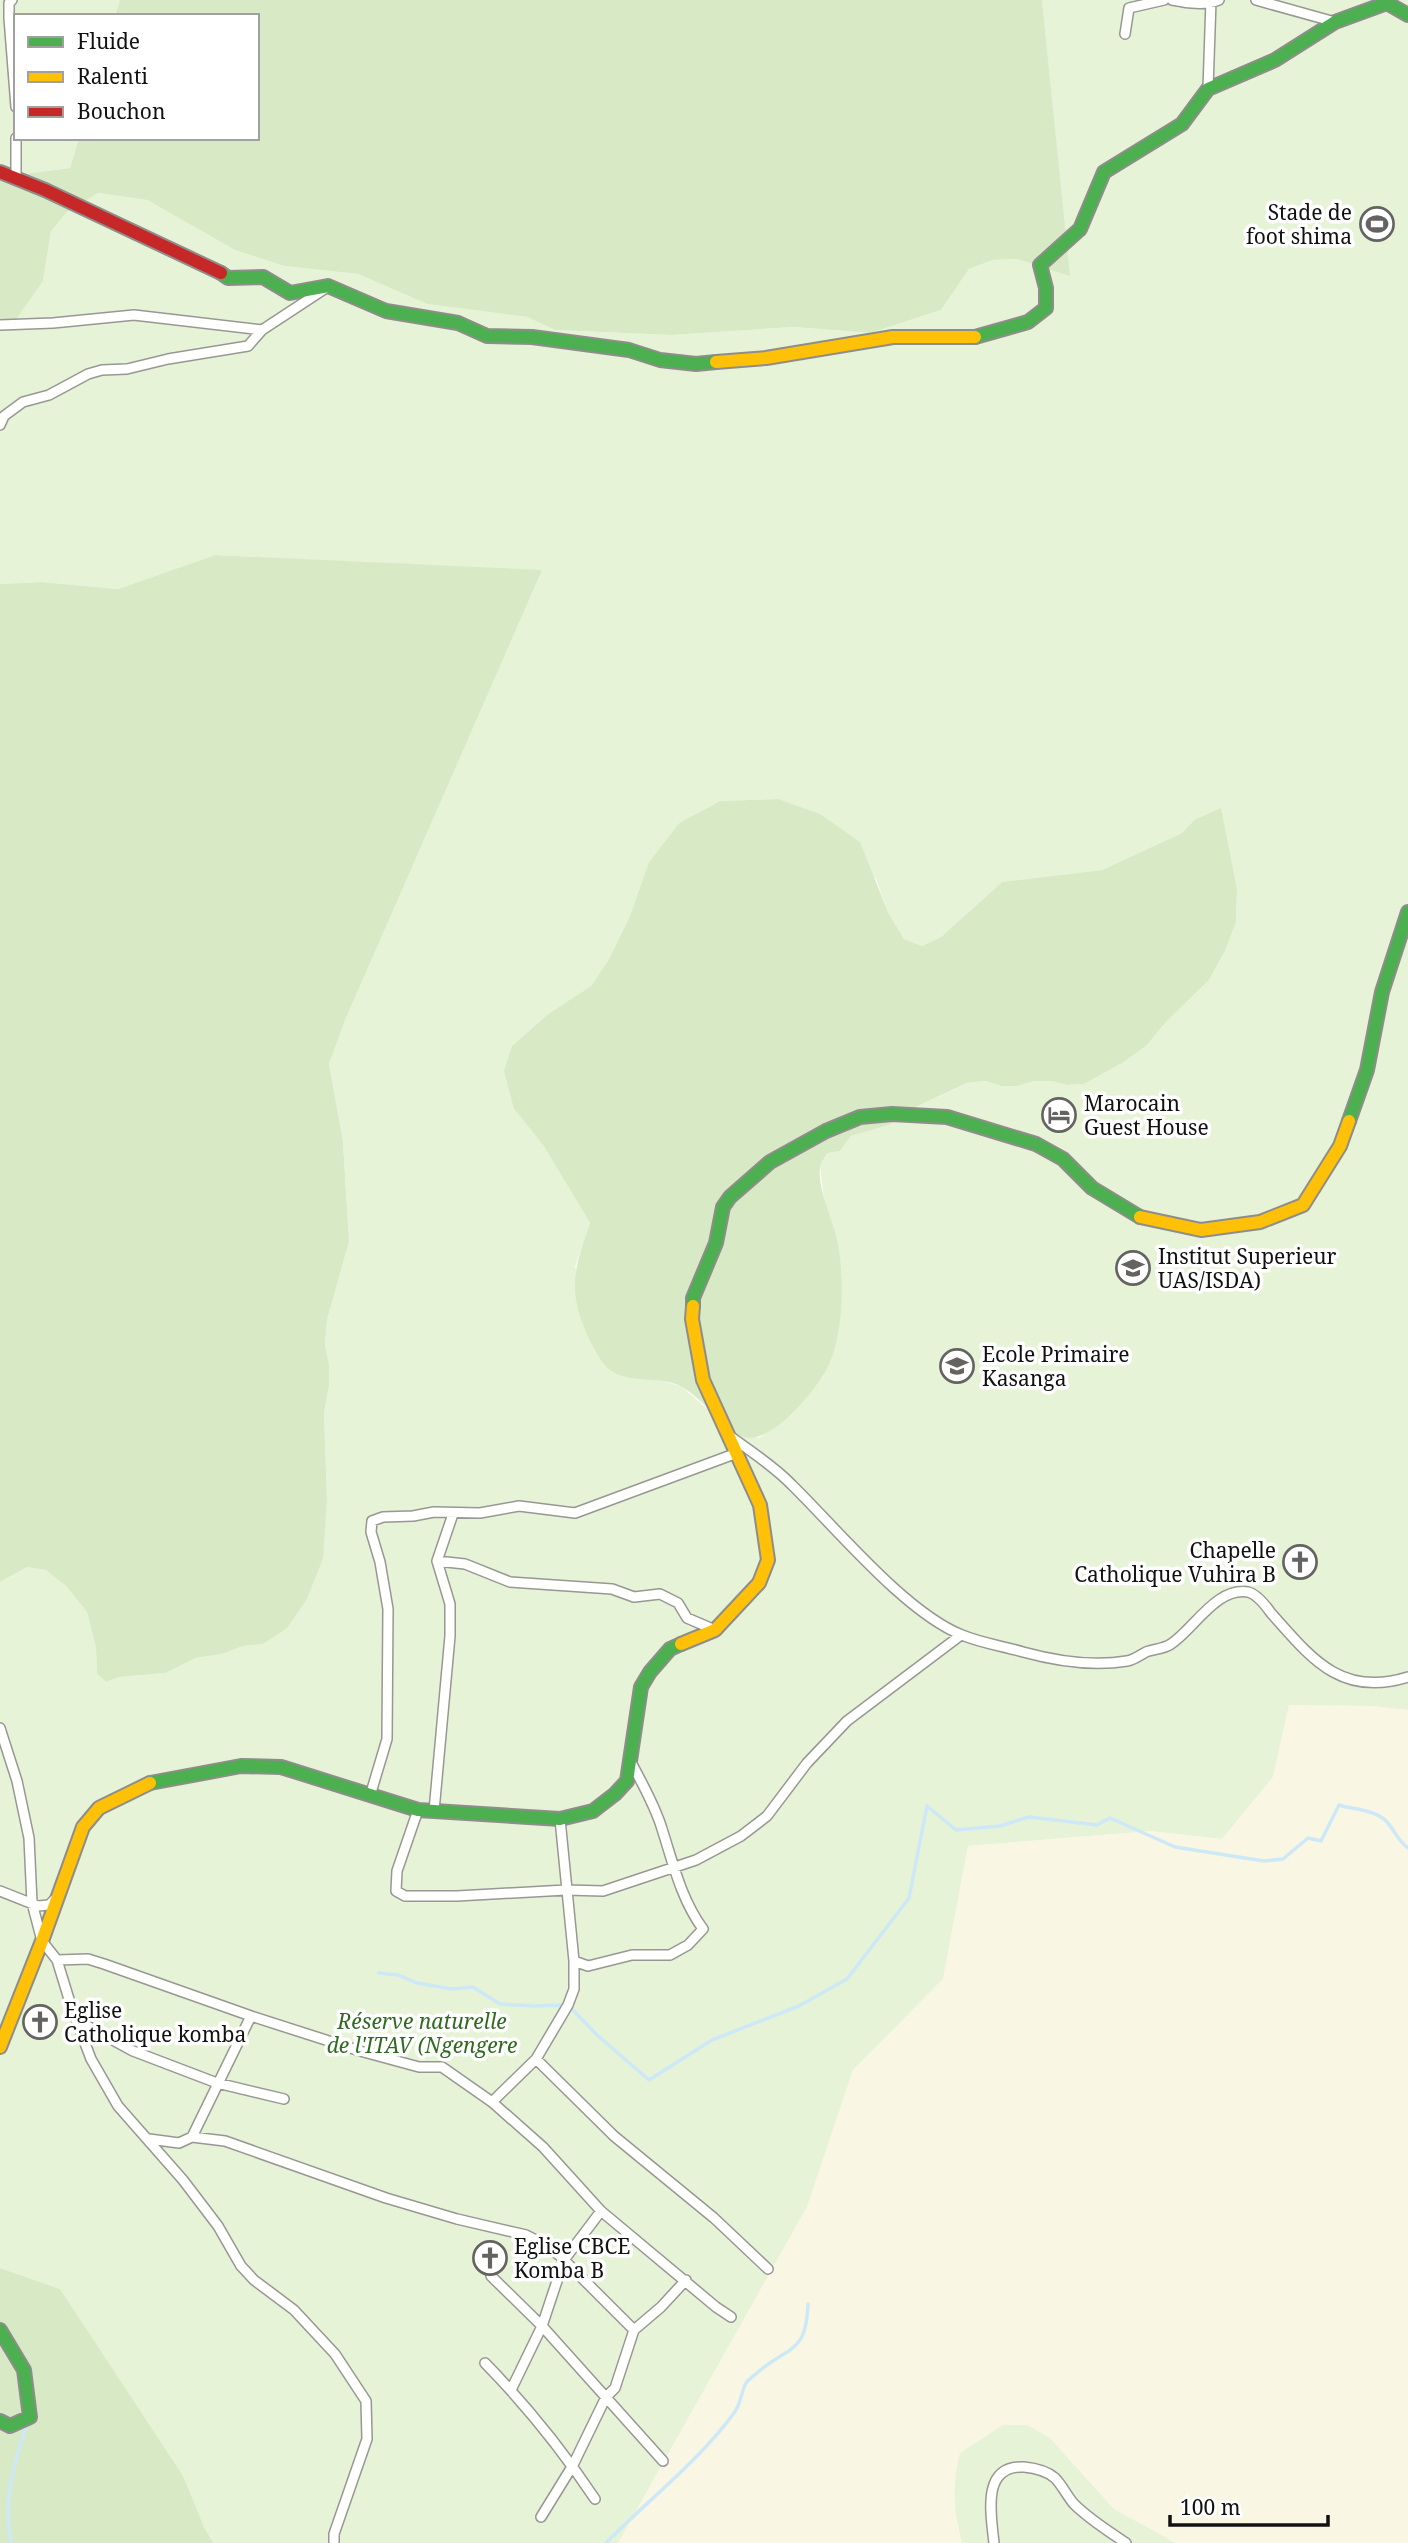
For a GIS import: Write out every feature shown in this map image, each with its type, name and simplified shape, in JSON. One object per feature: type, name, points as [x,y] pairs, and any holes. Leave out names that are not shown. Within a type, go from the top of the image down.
[{"type":"street","points":[[12,0],[9,3],[9,18],[14,82]]},
{"type":"street","points":[[1125,34],[1128,4],[1164,0]]},
{"type":"street","points":[[1172,0],[1189,3],[1214,1],[1208,89]]},
{"type":"street","points":[[1256,0],[1335,22]]},
{"type":"street","points":[[0,172],[210,267],[228,278],[263,277],[290,293],[328,286],[386,311],[458,323],[487,336],[532,337],[629,349],[660,360],[695,364],[766,358],[893,337],[959,339],[989,335],[1028,322],[1046,308],[1046,288],[1040,265],[1080,229],[1104,172],[1182,124],[1208,89],[1275,60],[1335,22],[1387,3],[1408,15]]},
{"type":"street","points":[[16,140],[16,177]]},
{"type":"street","points":[[0,425],[4,416],[23,402],[49,395],[88,374],[248,346],[262,330],[328,286]]},
{"type":"street","points":[[0,324],[53,323],[134,315],[262,330]]},
{"type":"street","points":[[0,2047],[43,1941],[83,1827],[99,1808],[150,1783],[241,1766],[281,1767],[418,1810],[560,1819],[593,1811],[627,1781],[640,1687],[670,1649],[715,1630],[759,1583],[768,1560],[760,1506],[703,1380],[692,1319],[693,1298],[716,1243],[723,1207],[730,1197],[770,1162],[826,1131],[860,1117],[892,1114],[947,1117],[1036,1144],[1063,1159],[1092,1188],[1143,1219],[1201,1230],[1259,1222],[1292,1210],[1303,1205],[1340,1146],[1367,1070],[1382,992],[1408,912]]},
{"type":"street","points":[[728,1434],[789,1481],[892,1586],[923,1611],[961,1635],[1059,1662],[1131,1661],[1147,1652],[1170,1645],[1219,1601],[1246,1592],[1253,1594],[1268,1609],[1311,1658],[1343,1678],[1371,1683],[1391,1682],[1408,1677]]},
{"type":"street","points":[[370,1796],[387,1739],[388,1609],[380,1562],[371,1532],[372,1521],[383,1517],[434,1512],[480,1513],[519,1506],[575,1513],[737,1453]]},
{"type":"street","points":[[434,1811],[450,1636],[450,1604],[437,1561],[453,1514]]},
{"type":"street","points":[[437,1561],[465,1564],[510,1582],[612,1589],[634,1597],[660,1594],[678,1603],[687,1618],[715,1630]]},
{"type":"street","points":[[418,1810],[397,1871],[396,1891],[399,1894],[457,1896],[566,1890],[603,1891],[696,1860],[724,1846],[767,1816],[807,1763],[847,1721],[961,1635]]},
{"type":"street","points":[[0,1728],[17,1781],[29,1838],[32,1903],[43,1941],[57,1960],[92,2059],[118,2106],[149,2139],[218,2226],[242,2266],[254,2280],[294,2310],[358,2385],[366,2401],[367,2439],[334,2533],[334,2543]]},
{"type":"street","points":[[574,1961],[587,1966],[632,1955],[670,1955],[688,1945],[703,1929],[673,1868],[662,1826],[629,1759]]},
{"type":"street","points":[[492,2102],[536,2059],[568,2005],[574,1989],[574,1961],[560,1819]]},
{"type":"street","points":[[0,1891],[44,1907],[60,1895]]},
{"type":"street","points":[[57,1960],[88,1959],[360,2051],[419,2067],[442,2067],[492,2102],[542,2147],[601,2211],[731,2317]]},
{"type":"street","points":[[192,2137],[251,2016]]},
{"type":"street","points":[[78,2021],[133,2051],[217,2083],[284,2099]]},
{"type":"street","points":[[536,2059],[614,2136],[715,2218],[768,2269]]},
{"type":"street","points":[[149,2139],[178,2143],[192,2137],[225,2141],[386,2198],[457,2219],[526,2235],[544,2244],[564,2260],[634,2330]]},
{"type":"street","points":[[511,2390],[541,2326],[564,2260],[601,2211]]},
{"type":"street","points":[[491,2276],[541,2326],[663,2462]]},
{"type":"street","points":[[541,2517],[573,2465],[606,2397],[615,2388],[634,2330],[661,2307],[686,2280]]},
{"type":"street","points":[[0,2330],[24,2370],[30,2417],[10,2426],[0,2421]]},
{"type":"street","points":[[485,2363],[573,2465],[595,2499]]},
{"type":"street","points":[[994,2543],[991,2495],[995,2480],[1002,2471],[1021,2467],[1043,2471],[1054,2477],[1079,2508],[1126,2543]]},
{"type":"shaded area","points":[[1289,1704],[1371,1706],[1408,1710],[1408,2543],[1176,2543],[1114,2509],[1050,2438],[1003,2425],[957,2527],[962,2543],[618,2543],[807,2207],[853,2070],[943,1979],[968,1846],[1151,1831],[1222,1839],[1273,1777]]},
{"type":"green space","points":[[0,0],[120,0],[116,14],[14,14],[14,140],[78,140],[70,168],[0,177]]},
{"type":"green space","points":[[120,0],[1042,0],[1070,276],[1017,259],[993,260],[969,269],[941,310],[870,333],[794,327],[670,335],[555,330],[527,317],[427,304],[358,274],[284,266],[235,250],[147,200],[98,193],[67,212],[51,231],[43,281],[14,322],[0,323],[0,177],[70,168],[78,140],[259,140],[259,14],[116,14]]},
{"type":"green space","name":"Réserve naturelle de l'ITAV (Ngengere","points":[[1042,0],[1408,0],[1408,1710],[1371,1706],[1289,1705],[1273,1777],[1222,1839],[1151,1831],[968,1846],[943,1979],[853,2070],[807,2207],[618,2543],[214,2543],[60,2289],[0,2268],[0,1582],[27,1567],[47,1570],[66,1586],[87,1612],[96,1648],[97,1674],[106,1682],[119,1677],[166,1673],[196,1658],[222,1654],[243,1646],[263,1644],[327,1499],[324,1413],[329,1386],[329,1364],[325,1345],[327,1320],[349,1242],[343,1141],[329,1064],[346,1018],[541,571],[215,555],[118,589],[42,582],[0,584],[0,323],[43,281],[51,231],[67,212],[98,193],[147,200],[235,250],[284,266],[358,274],[427,304],[527,317],[555,330],[670,335],[794,327],[870,333],[941,310],[969,269],[993,260],[1017,259],[1069,275]],"holes":[[[778,799],[876,879],[888,912],[904,939],[922,946],[941,937],[1002,882],[1102,870],[1182,833],[1194,820],[1220,809],[1237,889],[1236,922],[1225,951],[1209,980],[1166,1022],[1146,1046],[1124,1062],[1084,1084],[1067,1085],[1051,1081],[1034,1081],[1018,1086],[1001,1086],[985,1081],[968,1083],[907,1111],[889,1125],[851,1136],[840,1151],[828,1153],[820,1166],[824,1200],[838,1245],[834,1347],[823,1377],[807,1397],[791,1415],[759,1438],[725,1424],[682,1387],[655,1378],[633,1378],[575,1267],[590,1223],[543,1145],[514,1109],[512,1046],[548,1014],[591,986],[609,959],[629,918],[649,862],[679,823],[720,801]]]},
{"type":"green space","points":[[215,555],[542,570],[346,1018],[329,1064],[343,1141],[349,1242],[327,1320],[325,1345],[329,1364],[329,1386],[324,1413],[327,1499],[323,1558],[307,1599],[287,1628],[263,1644],[243,1646],[222,1654],[196,1658],[166,1673],[119,1677],[106,1682],[97,1674],[96,1648],[87,1612],[66,1586],[46,1570],[27,1567],[0,1582],[0,584],[42,582],[118,589]]},
{"type":"green space","points":[[778,799],[820,814],[860,842],[888,912],[904,939],[922,946],[941,937],[1002,882],[1102,870],[1182,833],[1194,820],[1221,808],[1237,889],[1236,922],[1225,951],[1209,980],[1166,1022],[1146,1046],[1124,1062],[1084,1084],[1067,1085],[1051,1081],[1034,1081],[1018,1086],[1001,1086],[985,1081],[967,1083],[907,1111],[889,1125],[851,1136],[840,1151],[828,1153],[821,1165],[820,1176],[838,1244],[842,1277],[841,1314],[834,1349],[821,1379],[796,1409],[773,1429],[750,1438],[731,1430],[682,1387],[666,1381],[623,1376],[611,1371],[602,1361],[584,1327],[576,1297],[576,1271],[590,1223],[543,1145],[514,1109],[504,1071],[512,1046],[548,1014],[591,986],[609,959],[629,918],[649,862],[679,823],[720,801]]},
{"type":"green space","points":[[0,2268],[60,2289],[183,2476],[204,2527],[214,2543],[0,2543]]},
{"type":"green space","points":[[1003,2425],[1027,2425],[1050,2438],[1114,2509],[1176,2543],[962,2543],[955,2498],[960,2453]]},
{"type":"waterway","points":[[927,1806],[956,1830],[1000,1826],[1029,1817],[1097,1825],[1110,1818],[1175,1847],[1264,1861],[1283,1859],[1308,1838],[1321,1841],[1339,1805],[1370,1812],[1382,1818],[1408,1848]]},
{"type":"waterway","points":[[379,1973],[398,1975],[417,1983],[452,1989],[473,1987],[500,2004],[568,2005],[597,2035],[649,2080],[712,2040],[799,2006],[847,1979],[909,1898],[927,1806]]},
{"type":"waterway","points":[[606,2543],[720,2431],[740,2402],[747,2382],[795,2346],[804,2332],[808,2304]]},
{"type":"waterway","points":[[11,2543],[8,2511],[11,2481],[28,2422]]},
{"type":"traffic: fast","points":[[975,337],[1028,322],[1046,308],[1046,288],[1040,265],[1080,229],[1104,172],[1182,124],[1208,89],[1275,60],[1335,22],[1387,3],[1408,15]]},
{"type":"traffic: fast","points":[[221,273],[228,278],[263,277],[290,293],[328,286],[386,311],[458,323],[487,336],[532,337],[629,350],[660,360],[696,364],[716,362]]},
{"type":"traffic: fast","points":[[1349,1121],[1367,1070],[1382,992],[1408,912]]},
{"type":"traffic: fast","points":[[693,1306],[693,1298],[716,1243],[723,1207],[730,1197],[770,1162],[826,1131],[860,1117],[892,1114],[947,1117],[1036,1144],[1063,1159],[1092,1188],[1140,1217]]},
{"type":"traffic: fast","points":[[150,1783],[241,1766],[281,1767],[418,1810],[560,1819],[593,1811],[627,1781],[641,1687],[670,1649],[681,1644]]},
{"type":"traffic: fast","points":[[0,2330],[24,2370],[30,2417],[10,2426],[0,2421]]},
{"type":"traffic: slow","points":[[716,362],[766,358],[893,337],[975,337]]},
{"type":"traffic: slow","points":[[1140,1217],[1201,1230],[1260,1222],[1303,1205],[1340,1146],[1349,1121]]},
{"type":"traffic: slow","points":[[681,1644],[715,1630],[759,1583],[768,1560],[760,1505],[703,1380],[692,1319],[693,1306]]},
{"type":"traffic: slow","points":[[0,2047],[83,1827],[99,1808],[150,1783]]},
{"type":"traffic: jam","points":[[0,172],[45,190],[221,273]]},
{"type":"place","name":"Stade de foot shima","points":[[1377,224]]},
{"type":"place","name":"Marocain Guest House","points":[[1059,1115]]},
{"type":"place","name":"Institut Superieur UAS/ISDA)","points":[[1133,1268]]},
{"type":"place","name":"Ecole Primaire Kasanga","points":[[957,1366]]},
{"type":"place","name":"Chapelle Catholique Vuhira B","points":[[1300,1562]]},
{"type":"place","name":"Eglise Catholique komba","points":[[40,2022]]},
{"type":"place","name":"Eglise CBCE Komba B","points":[[490,2258]]}]
